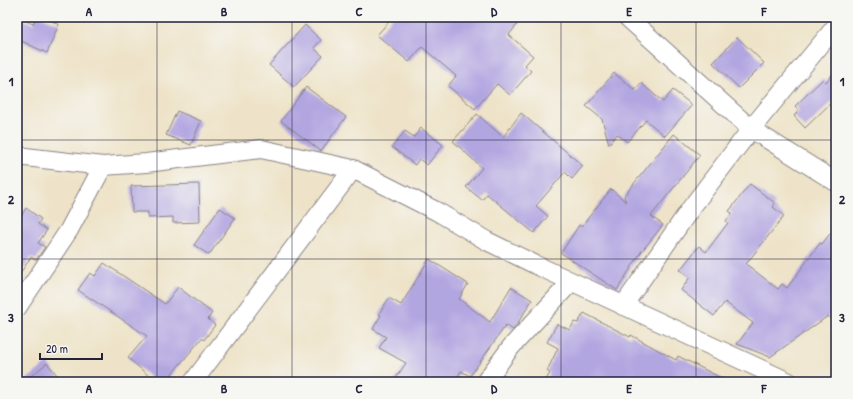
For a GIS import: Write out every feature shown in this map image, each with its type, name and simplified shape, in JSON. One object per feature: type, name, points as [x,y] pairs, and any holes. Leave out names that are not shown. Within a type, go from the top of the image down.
[{"type":"street","points":[[627,17],[751,129],[836,182]]},
{"type":"street","points":[[623,306],[691,208],[751,129],[836,26]]},
{"type":"street","points":[[17,156],[103,166],[146,163],[261,149],[353,169],[438,212],[487,241],[571,282],[789,382]]},
{"type":"street","points":[[17,308],[69,230],[103,166]]},
{"type":"street","points":[[193,382],[353,169]]},
{"type":"street","points":[[484,382],[511,347],[571,282]]},
{"type":"building","points":[[36,17],[42,17],[59,24],[47,53],[17,39],[17,30],[22,19],[33,24]]},
{"type":"building","points":[[393,17],[523,17],[509,35],[533,56],[525,65],[531,71],[510,95],[497,84],[475,109],[448,86],[456,76],[422,47],[409,62],[377,35]]},
{"type":"building","points":[[305,25],[321,40],[314,48],[323,56],[294,87],[269,65]]},
{"type":"building","points":[[737,37],[764,63],[739,88],[713,63]]},
{"type":"building","points":[[836,70],[836,98],[805,128],[794,116],[799,110],[795,106],[823,79],[826,82]]},
{"type":"building","points":[[614,73],[635,90],[641,83],[663,102],[673,90],[692,105],[665,136],[646,120],[627,142],[617,134],[609,144],[602,119],[586,106]]},
{"type":"building","points":[[306,87],[346,117],[321,151],[281,121]]},
{"type":"building","points":[[177,111],[201,121],[191,145],[166,135]]},
{"type":"building","points":[[521,113],[583,166],[572,179],[565,172],[536,206],[548,216],[534,233],[487,194],[482,200],[466,187],[482,168],[453,141],[477,114],[503,137]]},
{"type":"building","points":[[421,128],[443,145],[427,165],[419,159],[415,165],[392,147],[405,131],[414,137]]},
{"type":"building","points":[[674,134],[700,155],[651,216],[663,225],[641,252],[617,290],[561,253],[579,225],[581,227],[611,189],[626,202],[624,196]]},
{"type":"building","points":[[199,184],[200,222],[173,223],[173,217],[148,218],[148,212],[132,212],[131,186]]},
{"type":"building","points":[[750,184],[775,203],[773,207],[784,216],[746,264],[778,289],[782,284],[787,288],[820,243],[822,244],[836,226],[836,322],[828,316],[770,357],[737,344],[753,323],[725,302],[714,316],[681,290],[690,277],[680,270],[699,246],[706,252],[728,223],[726,221],[732,213],[729,211]]},
{"type":"building","points":[[26,208],[41,219],[38,224],[47,230],[38,243],[45,247],[36,260],[31,257],[17,278],[17,222]]},
{"type":"building","points":[[220,208],[235,218],[209,255],[194,245]]},
{"type":"building","points":[[429,259],[468,284],[459,299],[490,322],[511,287],[532,300],[513,330],[506,325],[470,376],[461,371],[455,382],[393,382],[406,363],[379,348],[386,337],[373,329],[381,315],[379,314],[389,298],[401,305]]},
{"type":"building","points":[[104,263],[165,304],[178,287],[212,313],[208,319],[215,325],[204,340],[202,338],[165,382],[156,382],[128,358],[147,336],[78,290],[90,273],[95,276]]},
{"type":"building","points":[[584,313],[630,337],[631,335],[676,360],[678,356],[729,382],[545,382],[550,373],[547,371],[558,348],[547,342],[557,324],[570,330],[574,322],[578,323]]},
{"type":"building","points":[[47,363],[63,382],[24,382]]}]
